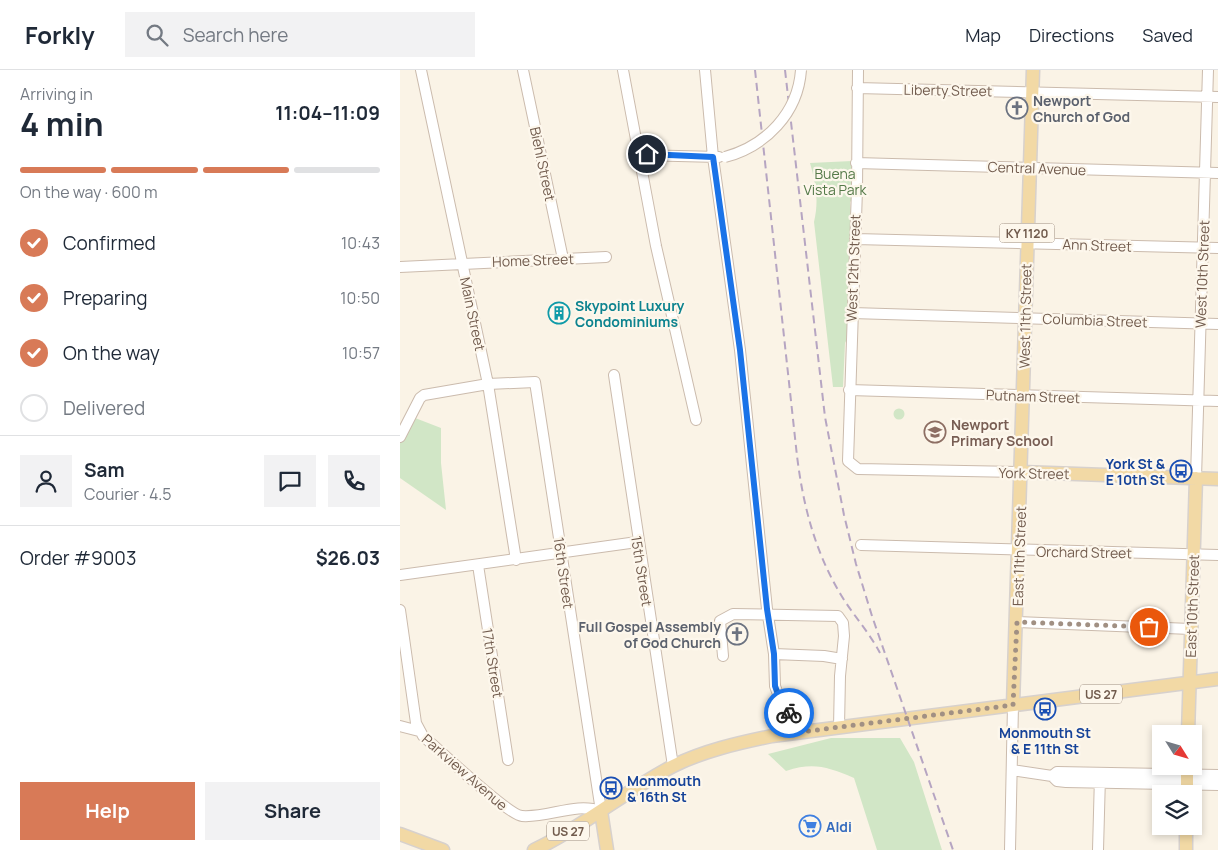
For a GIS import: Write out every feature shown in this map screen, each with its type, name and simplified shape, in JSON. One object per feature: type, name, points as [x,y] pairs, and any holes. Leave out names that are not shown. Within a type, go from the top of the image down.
[{"type":"main road","name":"West 11th Street","points":[[1021,472],[1033,70]]},
{"type":"main road","name":"York Street","points":[[1021,472],[1218,479]]},
{"type":"main road","name":"East 11th Street","points":[[1013,705],[1021,472]]},
{"type":"main road","name":"East 10th Street","points":[[1188,725],[1196,478]]},
{"type":"main road","name":"US 27","points":[[534,850],[673,766],[725,747],[793,733],[1218,680]]},
{"type":"main road","points":[[602,810],[607,850]]},
{"type":"main road","points":[[400,834],[443,850]]},
{"type":"main road","points":[[1186,835],[1186,850]]},
{"type":"street","name":"Main Street","points":[[421,70],[488,384],[516,560]]},
{"type":"street","name":"Biehl Street","points":[[523,70],[563,259]]},
{"type":"street","points":[[623,70],[656,246],[696,420]]},
{"type":"street","points":[[705,70],[713,157],[740,350],[753,463],[774,654],[775,686],[790,716],[793,733]]},
{"type":"street","points":[[638,155],[725,157],[749,148],[774,130],[796,96],[801,70]]},
{"type":"street","name":"West 12th Street","points":[[851,465],[848,461],[849,390],[855,239],[858,70]]},
{"type":"street","name":"West 10th Street","points":[[1196,478],[1208,70]]},
{"type":"street","name":"Liberty Street","points":[[857,88],[1218,97]]},
{"type":"street","name":"Central Avenue","points":[[856,163],[1218,173]]},
{"type":"street","name":"Ann Street","points":[[855,239],[1218,248]]},
{"type":"street","name":"Home Street","points":[[400,267],[606,257]]},
{"type":"street","name":"Columbia Street","points":[[852,312],[1218,324]]},
{"type":"street","name":"15th Street","points":[[614,375],[673,766]]},
{"type":"street","name":"16th Street","points":[[488,384],[535,382],[602,810]]},
{"type":"street","points":[[400,436],[422,396],[488,384]]},
{"type":"street","name":"Putnam Street","points":[[849,390],[1218,401]]},
{"type":"street","name":"York Street","points":[[851,465],[858,469],[1021,472]]},
{"type":"street","points":[[400,575],[638,542]]},
{"type":"street","name":"Orchard Street","points":[[861,545],[1019,551],[1218,555]]},
{"type":"street","name":"17th Street","points":[[478,565],[508,760]]},
{"type":"street","name":"Parkview Avenue","points":[[400,610],[419,731],[514,814],[534,815],[588,806],[602,810]]},
{"type":"street","points":[[723,656],[720,621],[733,614],[836,615],[841,619],[844,636],[839,727]]},
{"type":"street","points":[[1017,622],[1191,629]]},
{"type":"street","points":[[774,654],[824,656],[842,659]]},
{"type":"street","name":"East 11th Street","points":[[1010,850],[1013,705]]},
{"type":"street","points":[[400,726],[419,731]]},
{"type":"street","points":[[1012,770],[1052,776],[1057,772],[1100,778],[1187,780],[1218,785]]},
{"type":"street","points":[[1187,780],[1218,775]]},
{"type":"street","points":[[1098,850],[1100,778]]},
{"type":"green space","name":"Buena Vista Park","points":[[852,161],[855,171],[853,199],[850,202],[853,249],[849,253],[848,296],[851,300],[848,337],[845,343],[843,387],[833,387],[814,222],[816,192],[810,163]]},
{"type":"green space","points":[[899,408],[905,414],[899,420],[893,414]]},
{"type":"green space","points":[[410,416],[441,428],[441,463],[446,510],[400,478],[400,437]]},
{"type":"green space","points":[[831,738],[900,738],[914,762],[942,850],[877,850],[854,778],[836,771],[813,766],[786,771],[768,754]]},
{"type":"railway","points":[[755,70],[797,456],[803,492],[817,545],[832,579],[880,653]]},
{"type":"railway","points":[[785,70],[825,417],[844,515],[856,564],[872,616],[953,850]]},
{"type":"way so far","points":[[789,713],[793,733],[1013,705],[1017,622],[1149,627]]},
{"type":"place","name":"Newport Church of God","points":[[1017,108]]},
{"type":"place","name":"Skypoint Luxury Condominiums","points":[[559,313]]},
{"type":"place","name":"Newport Primary School","points":[[935,432]]},
{"type":"place","name":"York St & E 10th St","points":[[1181,471]]},
{"type":"place","name":"Full Gospel Assembly of God Church","points":[[737,634]]},
{"type":"place","name":"Monmouth St & E 11th St","points":[[1045,709]]},
{"type":"place","name":"Monmouth & 16th St","points":[[611,788]]},
{"type":"place","name":"Aldi","points":[[810,826]]},
{"type":"route","points":[[647,154],[713,157],[740,350],[767,592],[767,609],[774,654],[775,686],[779,697],[789,713]]}]
